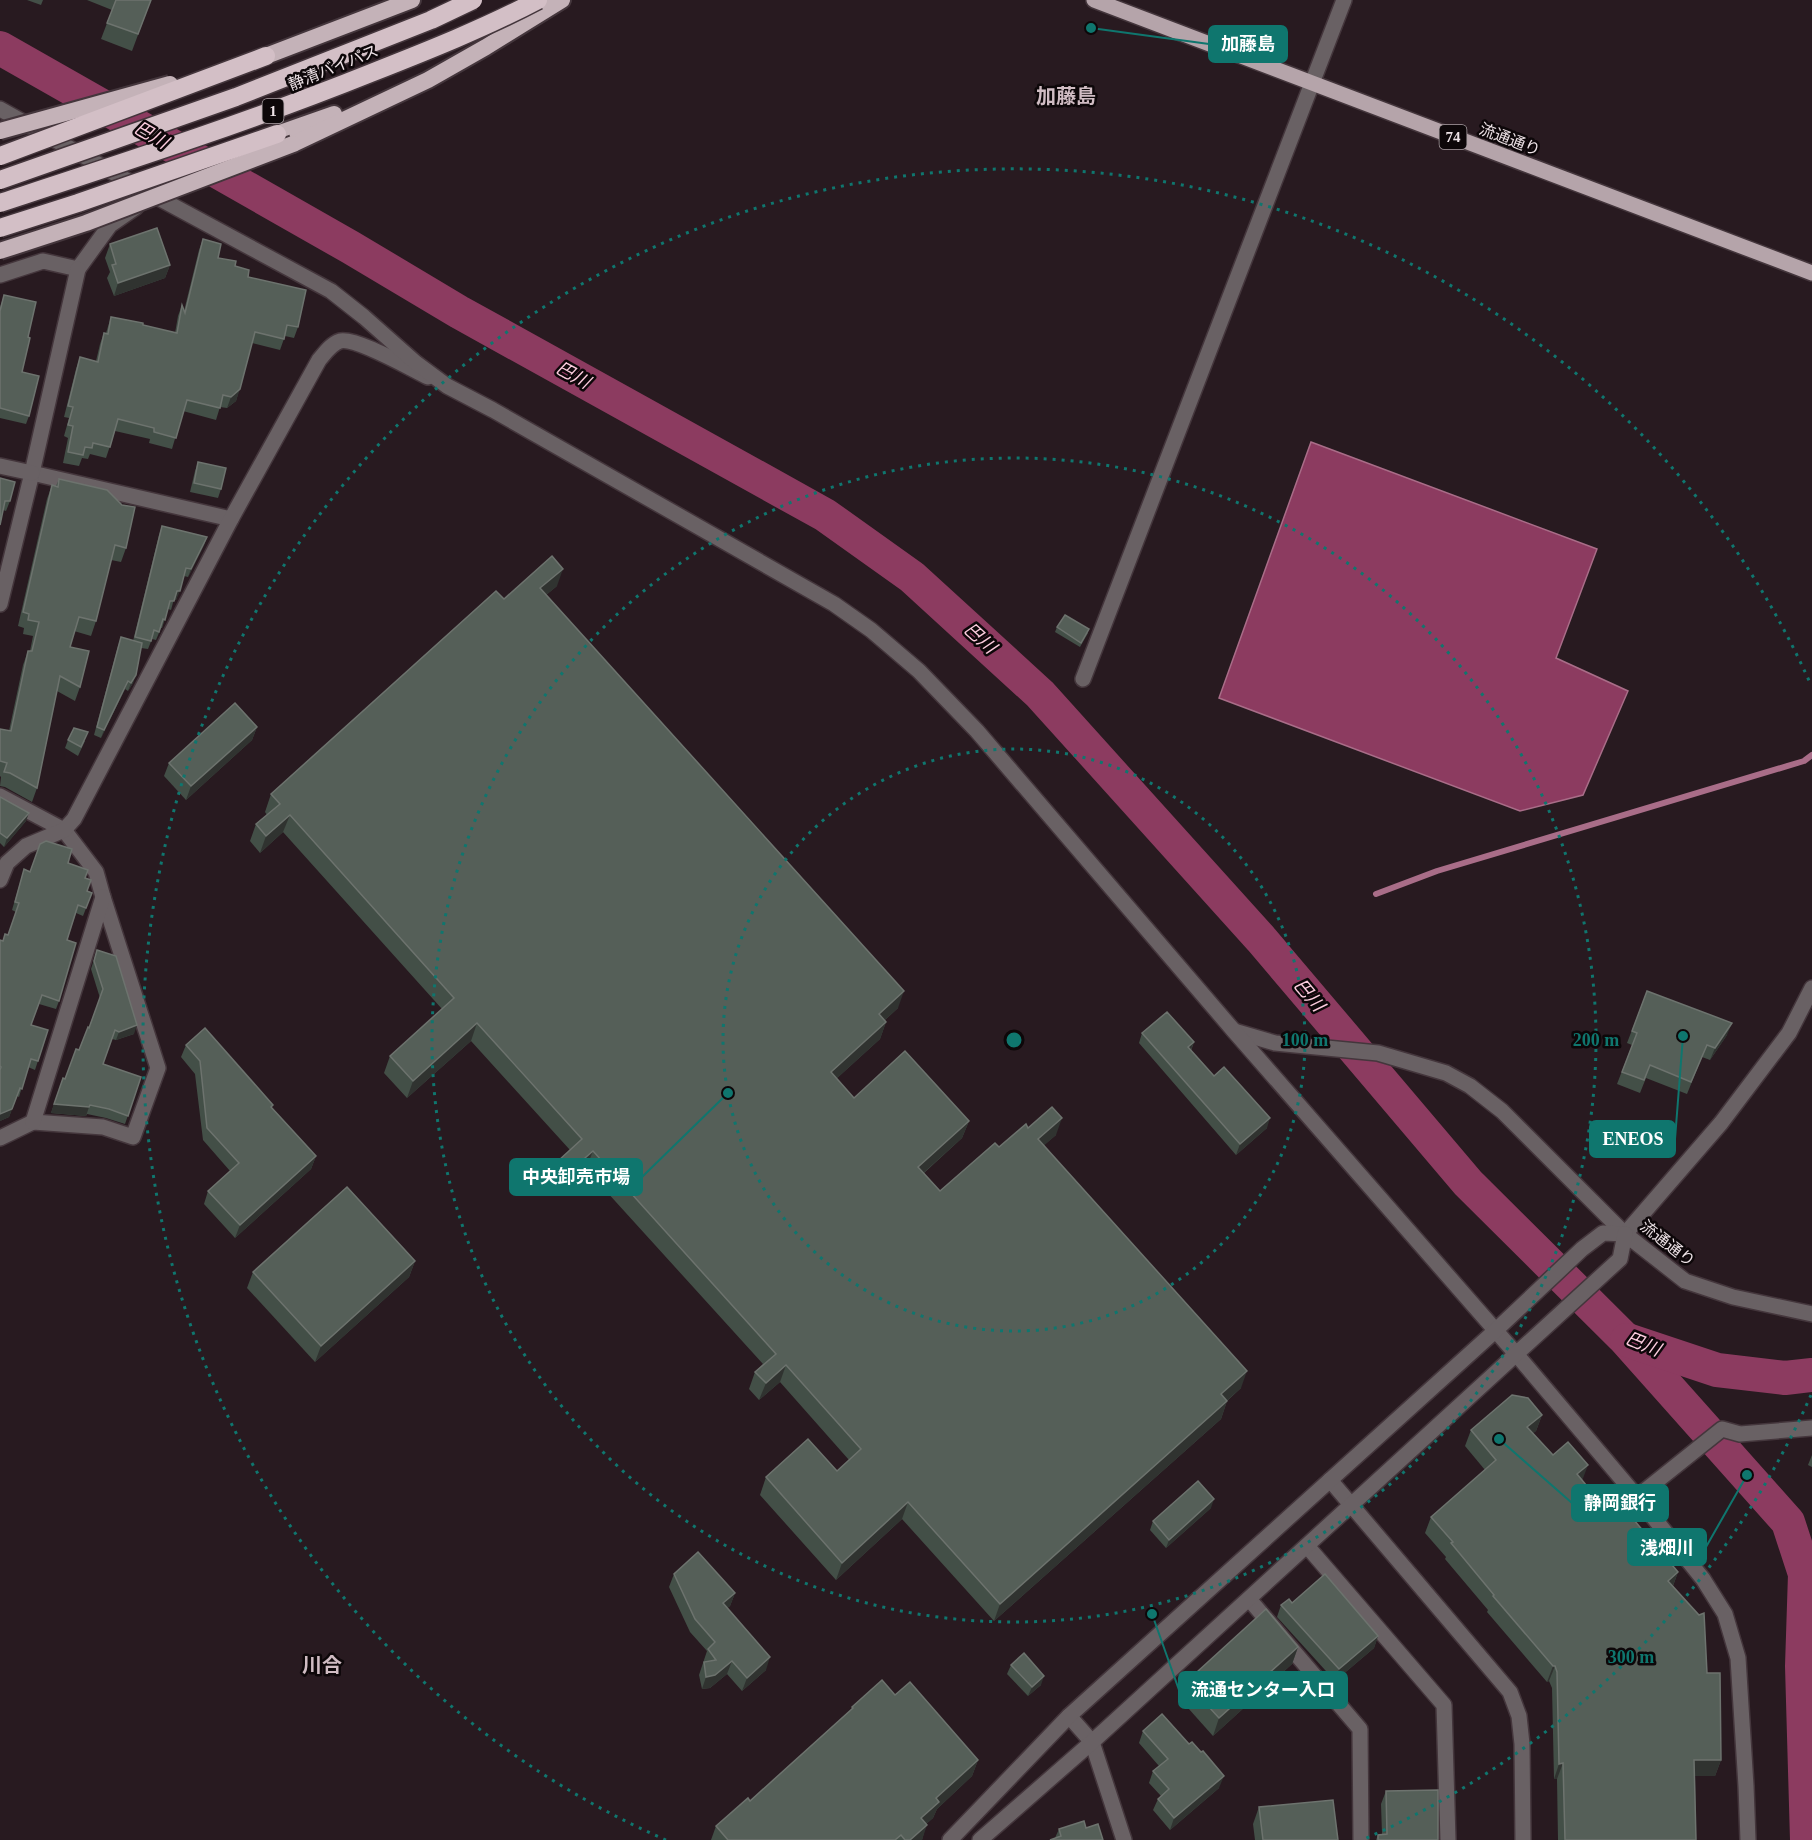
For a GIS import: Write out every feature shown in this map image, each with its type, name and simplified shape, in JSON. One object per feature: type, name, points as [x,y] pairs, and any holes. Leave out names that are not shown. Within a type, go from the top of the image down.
[{"type":"highway","points":[[0,156],[412,0]]},
{"type":"highway","name":"静清バイパス","points":[[0,180],[237,97],[430,20],[473,0]]},
{"type":"highway","name":"静清バイパス","points":[[0,203],[152,154],[288,106],[408,58],[538,0]]},
{"type":"highway","name":"1","points":[[0,251],[86,223],[428,80],[562,0]]},
{"type":"highway","points":[[0,131],[266,56]]},
{"type":"highway","name":"1","points":[[0,228],[285,139]]},
{"type":"main road","name":"流通通り","points":[[1094,0],[1812,273]]},
{"type":"street","points":[[1083,679],[1344,0]]},
{"type":"street","points":[[0,110],[331,291],[416,363],[447,386]]},
{"type":"street","points":[[0,604],[78,269],[110,225],[153,195]]},
{"type":"street","points":[[0,275],[43,261],[78,269]]},
{"type":"street","points":[[0,880],[7,863],[26,846],[64,830],[74,819],[231,519],[307,380],[319,360],[332,345],[342,340],[357,343],[493,410],[834,603],[871,630],[919,671],[977,731],[1234,1031],[1517,1355],[1703,1579],[1725,1614],[1738,1658],[1748,1840]]},
{"type":"street","points":[[0,466],[231,519]]},
{"type":"street","points":[[0,796],[64,830],[96,872],[102,897],[158,1068],[133,1137],[103,1127],[33,1122],[0,1138]]},
{"type":"street","points":[[33,1122],[102,897]]},
{"type":"street","name":"流通通り","points":[[1812,988],[1789,1033],[1776,1051],[1721,1123],[1625,1234],[1685,1281],[1733,1297],[1812,1314]]},
{"type":"street","points":[[1234,1031],[1275,1043],[1378,1053],[1446,1073],[1470,1086],[1502,1111],[1625,1234]]},
{"type":"street","points":[[950,1840],[1069,1716],[1495,1331],[1582,1249],[1603,1233],[1625,1234]]},
{"type":"street","points":[[980,1840],[1092,1742],[1607,1272],[1620,1259],[1625,1234]]},
{"type":"street","points":[[1637,1497],[1722,1429],[1740,1434],[1812,1428]]},
{"type":"street","points":[[1329,1480],[1510,1692],[1519,1716],[1522,1744],[1522,1840]]},
{"type":"street","points":[[1307,1546],[1444,1705],[1448,1840]]},
{"type":"street","points":[[1249,1599],[1359,1729],[1361,1840]]},
{"type":"street","points":[[1069,1716],[1092,1742],[1124,1840]]},
{"type":"shaded area","points":[[1311,442],[1597,549],[1556,658],[1628,691],[1583,795],[1520,811],[1219,698]]},
{"type":"building","points":[[116,0],[151,0],[138,34],[107,23]]},
{"type":"building","points":[[157,228],[170,265],[118,283],[112,265],[116,264],[110,244]]},
{"type":"building","points":[[203,239],[221,244],[218,258],[236,261],[235,266],[249,270],[248,277],[306,290],[298,327],[287,325],[284,339],[255,332],[240,389],[231,397],[223,395],[220,408],[187,400],[176,438],[154,432],[154,428],[118,419],[110,447],[93,443],[92,448],[85,447],[83,455],[68,452],[73,426],[68,425],[73,407],[68,406],[80,357],[98,362],[104,333],[108,334],[111,317],[177,333],[182,305],[185,313]]},
{"type":"building","points":[[4,295],[36,302],[22,372],[39,376],[29,416],[0,408],[0,311]]},
{"type":"building","points":[[198,462],[226,468],[221,489],[194,483]]},
{"type":"building","points":[[0,478],[15,482],[10,501],[5,501],[0,525]]},
{"type":"building","points":[[59,479],[107,490],[122,505],[135,507],[126,548],[115,545],[96,621],[79,617],[70,647],[89,651],[80,687],[60,676],[37,788],[4,772],[7,763],[0,761],[0,729],[11,731],[28,651],[32,651],[39,622],[28,620],[29,614],[23,612],[52,485],[58,487]]},
{"type":"building","points":[[162,526],[207,537],[191,569],[186,568],[180,591],[177,591],[174,601],[170,601],[165,620],[163,619],[159,632],[154,630],[151,641],[135,637]]},
{"type":"building","points":[[552,556],[563,569],[540,588],[904,991],[879,1014],[886,1022],[831,1072],[854,1098],[905,1051],[969,1121],[918,1167],[940,1191],[995,1143],[999,1147],[1026,1124],[1028,1128],[1052,1107],[1062,1118],[1038,1139],[1247,1371],[1221,1394],[1227,1401],[1000,1604],[908,1502],[842,1563],[766,1477],[808,1439],[837,1471],[861,1449],[786,1365],[766,1383],[755,1372],[776,1354],[593,1151],[569,1172],[558,1161],[582,1139],[477,1023],[413,1081],[390,1056],[454,998],[290,815],[266,836],[256,824],[280,804],[271,794],[496,591],[504,599]]},
{"type":"building","points":[[1065,615],[1089,629],[1081,643],[1057,627]]},
{"type":"building","points":[[121,637],[142,643],[136,675],[131,683],[128,681],[104,730],[97,727]]},
{"type":"building","points":[[235,703],[257,727],[191,786],[169,763]]},
{"type":"building","points":[[74,728],[88,732],[81,747],[68,740]]},
{"type":"building","points":[[0,797],[29,813],[7,838],[0,833]]},
{"type":"building","points":[[46,841],[72,849],[68,863],[88,870],[85,878],[91,880],[87,891],[92,893],[86,908],[78,905],[67,940],[76,943],[59,1001],[42,995],[31,1025],[48,1030],[38,1061],[31,1059],[22,1089],[20,1088],[12,1109],[0,1114],[0,940],[3,941],[5,934],[8,935],[19,903],[15,902],[24,869],[30,872],[40,844]]},
{"type":"building","points":[[97,950],[116,956],[137,1025],[119,1032],[115,1030],[103,1064],[141,1077],[128,1116],[90,1105],[89,1107],[54,1104],[76,1049],[79,1050],[89,1028],[103,989],[94,961]]},
{"type":"building","points":[[1647,991],[1732,1023],[1715,1048],[1707,1045],[1691,1082],[1650,1065],[1644,1080],[1622,1072],[1637,1033],[1632,1031]]},
{"type":"building","points":[[1167,1012],[1194,1042],[1188,1047],[1214,1076],[1224,1067],[1270,1118],[1240,1144],[1142,1033]]},
{"type":"building","points":[[205,1028],[273,1105],[271,1107],[316,1156],[240,1225],[208,1191],[239,1163],[207,1128],[200,1061],[186,1045]]},
{"type":"building","points":[[347,1187],[415,1261],[321,1346],[253,1272]]},
{"type":"building","points":[[1512,1395],[1528,1398],[1542,1415],[1527,1427],[1553,1455],[1568,1442],[1588,1465],[1577,1474],[1601,1503],[1612,1494],[1678,1572],[1668,1581],[1699,1615],[1704,1613],[1707,1673],[1720,1673],[1721,1760],[1694,1760],[1696,1840],[1565,1840],[1563,1763],[1559,1764],[1555,1666],[1493,1596],[1451,1543],[1453,1542],[1431,1517],[1496,1460],[1471,1430]]},
{"type":"building","points":[[1198,1481],[1214,1499],[1169,1540],[1153,1521]]},
{"type":"building","points":[[698,1552],[735,1593],[723,1603],[770,1657],[747,1678],[732,1661],[715,1675],[706,1677],[704,1662],[716,1660],[708,1649],[715,1642],[695,1619],[674,1574]]},
{"type":"building","points":[[1325,1574],[1378,1636],[1339,1669],[1281,1605],[1289,1599],[1292,1603]]},
{"type":"building","points":[[1266,1609],[1298,1647],[1219,1718],[1186,1682]]},
{"type":"building","points":[[1024,1653],[1044,1676],[1032,1687],[1011,1665]]},
{"type":"building","points":[[882,1680],[895,1695],[910,1682],[978,1760],[936,1798],[939,1802],[921,1818],[927,1825],[910,1840],[905,1840],[901,1835],[895,1840],[728,1840],[716,1826],[748,1798],[750,1801]]},
{"type":"building","points":[[1162,1714],[1189,1744],[1192,1742],[1201,1752],[1203,1751],[1224,1776],[1174,1818],[1158,1799],[1169,1789],[1153,1771],[1168,1759],[1143,1731]]},
{"type":"building","points":[[1438,1790],[1438,1840],[1378,1840],[1378,1835],[1387,1834],[1386,1791]]},
{"type":"building","points":[[1333,1800],[1338,1840],[1263,1840],[1259,1807]]},
{"type":"building","points":[[1084,1821],[1086,1828],[1098,1824],[1103,1840],[1050,1840],[1061,1836],[1059,1829]]},
{"type":"waterway","name":"巴川","points":[[0,48],[350,247],[459,312],[825,515],[912,577],[1040,694],[1261,939],[1468,1183],[1625,1339],[1788,1522],[1805,1574],[1802,1666],[1807,1840]]},
{"type":"waterway","points":[[1376,894],[1437,871],[1804,761],[1812,755]]},
{"type":"waterway","name":"巴川","points":[[1627,1340],[1717,1370],[1785,1378],[1812,1375]]},
{"type":"waterway","points":[[1802,1666],[1812,1685]]},
{"type":"place","name":"加藤島","points":[[1091,28]]},
{"type":"place","name":"ENEOS","points":[[1683,1036]]},
{"type":"place","name":"中央卸売市場","points":[[728,1093]]},
{"type":"place","name":"静岡銀行","points":[[1499,1439]]},
{"type":"place","name":"浅畑川","points":[[1747,1475]]},
{"type":"place","name":"流通センター入口","points":[[1152,1614]]},
{"type":"district","name":"加藤島","points":[[1066,96]]},
{"type":"district","name":"川合","points":[[322,1665]]}]
